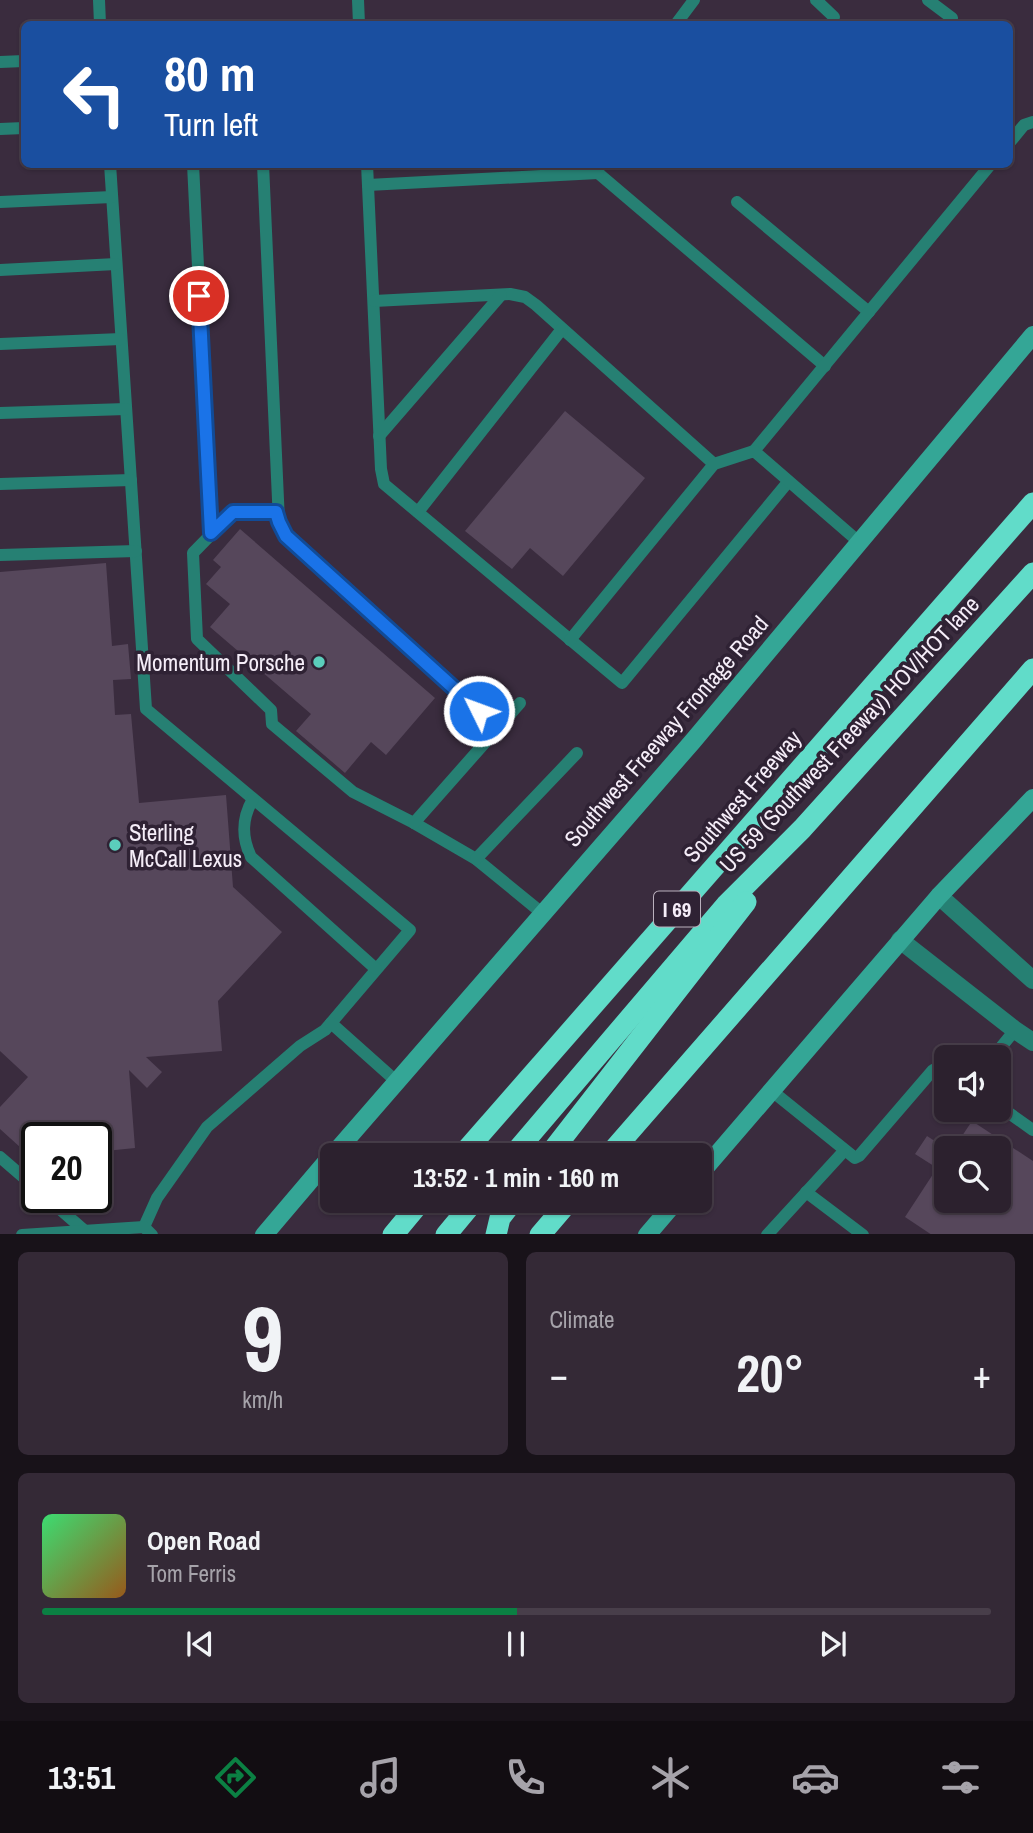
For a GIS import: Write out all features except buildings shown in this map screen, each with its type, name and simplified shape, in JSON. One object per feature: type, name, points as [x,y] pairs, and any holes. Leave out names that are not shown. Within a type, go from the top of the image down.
[{"type":"highway","name":"Southwest Freeway","points":[[473,1143],[1033,503]]},
{"type":"highway","name":"US 59 (Southwest Freeway) HOV/HOT lane","points":[[523,1143],[726,905],[802,829],[1033,573]]},
{"type":"highway","points":[[619,1143],[1033,669]]},
{"type":"highway","points":[[559,1143],[802,829]]},
{"type":"highway","points":[[393,1234],[411,1213]]},
{"type":"highway","points":[[446,1234],[464,1213]]},
{"type":"highway","points":[[496,1234],[504,1213]]},
{"type":"highway","points":[[540,1234],[559,1213]]},
{"type":"main road","name":"Southwest Freeway Frontage Road","points":[[343,1143],[693,741],[1033,335]]},
{"type":"main road","points":[[712,1160],[900,940],[1033,798]]},
{"type":"main road","name":"Southwest Freeway Frontage Road","points":[[264,1234],[320,1170]]},
{"type":"main road","points":[[648,1234],[666,1213]]},
{"type":"street","points":[[939,896],[1033,980]]},
{"type":"street","points":[[900,940],[1033,1042]]},
{"type":"lane","points":[[99,0],[100,21]]},
{"type":"lane","points":[[358,0],[359,21]]},
{"type":"lane","points":[[678,21],[694,0]]},
{"type":"lane","points":[[816,0],[834,17]]},
{"type":"lane","points":[[928,0],[952,18]]},
{"type":"lane","points":[[0,62],[21,61]]},
{"type":"lane","points":[[1013,138],[1024,125],[1033,122]]},
{"type":"lane","points":[[0,130],[21,128]]},
{"type":"lane","points":[[22,1234],[148,1231],[157,1198],[207,1127],[300,1046],[325,1030],[410,930],[146,709],[110,168]]},
{"type":"lane","points":[[192,168],[211,533]]},
{"type":"lane","points":[[263,168],[276,512],[279,522],[286,536],[498,728]]},
{"type":"lane","points":[[367,168],[379,436],[384,484],[622,683],[788,482]]},
{"type":"lane","points":[[570,639],[715,464],[754,451],[988,168]]},
{"type":"lane","points":[[368,185],[598,169],[825,366]]},
{"type":"lane","points":[[0,202],[112,197]]},
{"type":"lane","points":[[737,202],[869,312]]},
{"type":"lane","points":[[0,270],[117,264]]},
{"type":"lane","points":[[374,301],[501,295],[524,297],[715,464]]},
{"type":"lane","points":[[379,436],[501,295]]},
{"type":"lane","points":[[418,512],[562,328]]},
{"type":"lane","points":[[0,344],[121,339]]},
{"type":"lane","points":[[0,414],[126,409]]},
{"type":"lane","points":[[754,451],[859,542]]},
{"type":"lane","points":[[0,484],[131,480]]},
{"type":"lane","points":[[276,512],[233,512],[193,554],[197,639],[271,710],[272,724],[353,792],[476,859],[542,913]]},
{"type":"lane","points":[[0,555],[136,551]]},
{"type":"lane","points":[[414,823],[520,703]]},
{"type":"lane","points":[[476,859],[577,753]]},
{"type":"lane","points":[[253,799],[245,813],[243,833],[251,857],[376,969]]},
{"type":"lane","points":[[331,1023],[396,1081]]},
{"type":"lane","points":[[1003,1045],[1015,1030]]},
{"type":"lane","points":[[772,1091],[853,1157],[859,1156],[934,1070]]},
{"type":"lane","points":[[1011,1114],[1033,1130]]},
{"type":"lane","points":[[767,1234],[844,1151]]},
{"type":"lane","points":[[0,1157],[21,1175]]},
{"type":"lane","points":[[806,1192],[863,1234]]},
{"type":"lane","points":[[64,1213],[85,1231]]},
{"type":"place","name":"Momentum Porsche","points":[[319,662]]},
{"type":"place","name":"Sterling McCall Lexus","points":[[115,845]]},
{"type":"route","points":[[199,296],[211,533],[233,512],[276,512],[286,536],[479,711]]}]
